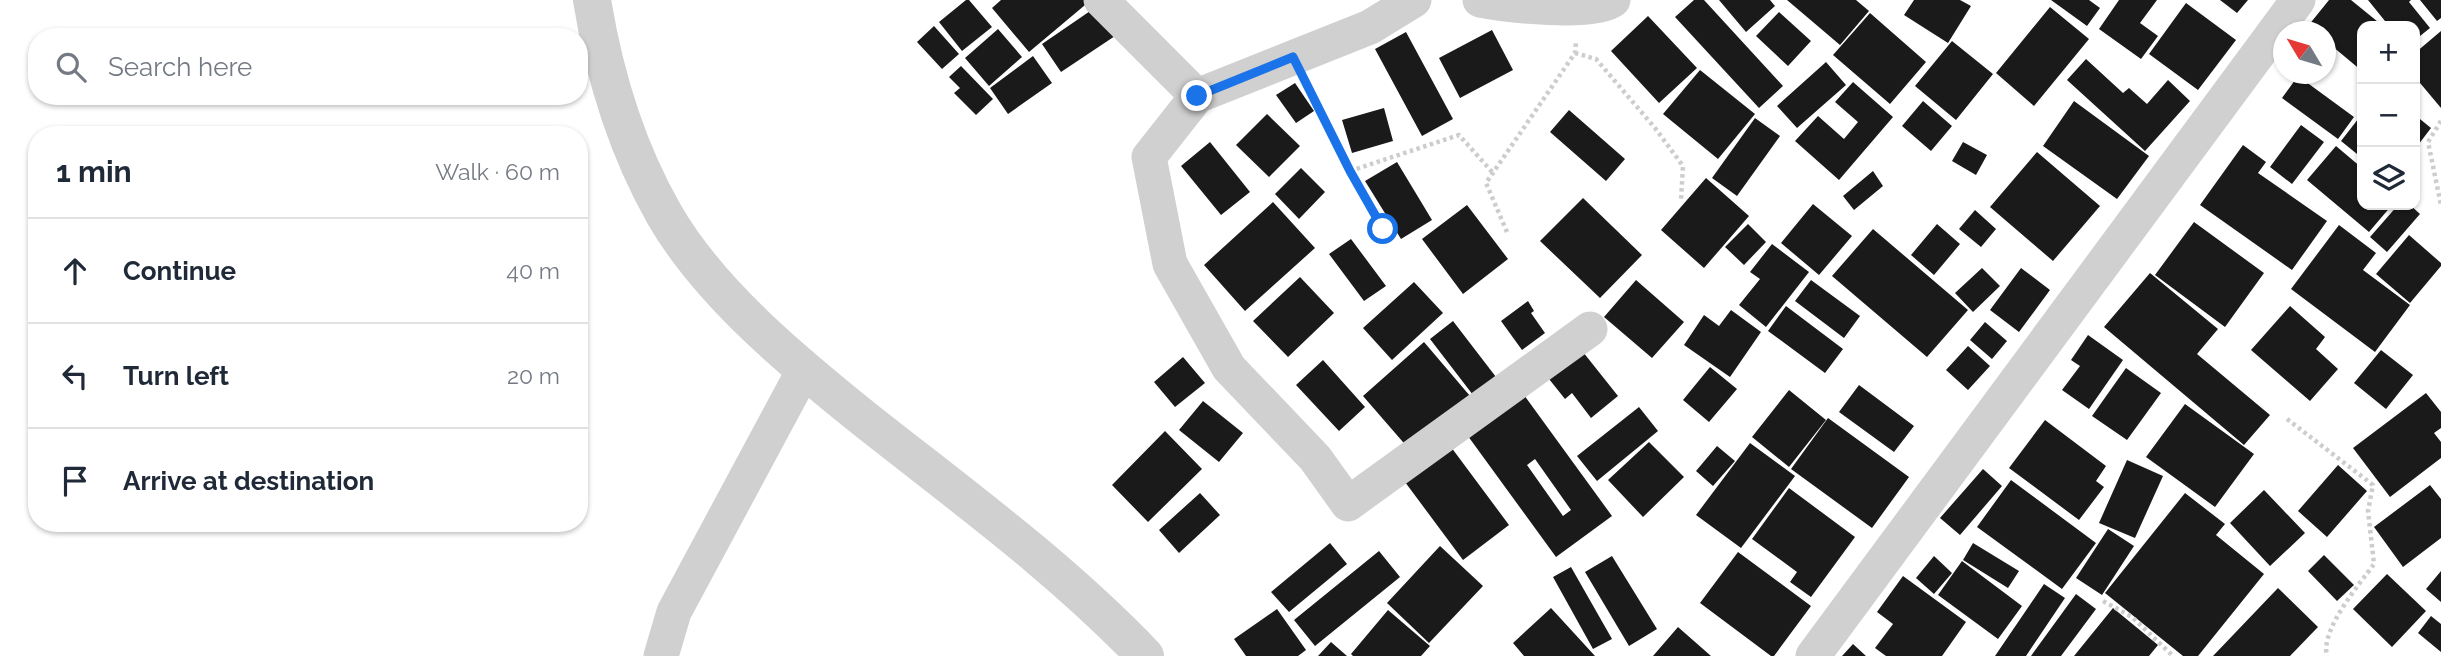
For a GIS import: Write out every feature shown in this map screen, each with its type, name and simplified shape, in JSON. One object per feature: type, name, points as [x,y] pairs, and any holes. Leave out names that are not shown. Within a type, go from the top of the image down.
[{"type":"street","points":[[592,0],[597,30],[631,150],[665,216],[710,279],[804,370],[1039,556],[1105,613],[1145,656]]},
{"type":"street","points":[[1101,0],[1197,96]]},
{"type":"street","points":[[1414,0],[1370,26],[1197,96],[1149,157],[1170,264],[1228,368],[1315,458],[1348,504],[1590,329]]},
{"type":"street","points":[[1480,0],[1578,9],[1609,4],[1613,0]]},
{"type":"street","points":[[1813,656],[2298,0]]},
{"type":"street","points":[[661,656],[674,612],[804,370]]},
{"type":"path","points":[[1507,232],[1486,184],[1576,53],[1578,9]]},
{"type":"path","points":[[1576,53],[1596,58],[1683,166],[1681,200]]},
{"type":"path","points":[[1293,57],[1350,171],[1383,229]]},
{"type":"path","points":[[2441,121],[2428,142],[2441,205]]},
{"type":"path","points":[[1350,171],[1459,135],[1493,173]]},
{"type":"path","points":[[2287,419],[2373,485],[2368,511],[2374,564],[2336,618],[2325,649],[2327,656]]},
{"type":"path","points":[[2103,601],[2132,617],[2173,656]]},
{"type":"building","points":[[969,0],[992,27],[962,51],[939,22]]},
{"type":"building","points":[[1001,0],[1091,0],[1029,52],[992,8]]},
{"type":"building","points":[[1694,0],[1704,0],[1783,86],[1759,108],[1675,17]]},
{"type":"building","points":[[1719,0],[1770,0],[1775,6],[1746,32]]},
{"type":"building","points":[[1787,0],[1856,0],[1869,11],[1840,45]]},
{"type":"building","points":[[1914,0],[1960,0],[1971,6],[1948,43],[1904,15]]},
{"type":"building","points":[[2051,0],[2089,0],[2100,8],[2087,26]]},
{"type":"building","points":[[2119,0],[2157,0],[2140,23],[2158,36],[2141,59],[2099,29]]},
{"type":"building","points":[[2220,0],[2248,0],[2237,13]]},
{"type":"building","points":[[2329,0],[2351,0],[2377,21],[2357,21],[2357,67],[2336,49],[2336,21],[2312,21]]},
{"type":"building","points":[[2368,0],[2411,0],[2409,2],[2430,28],[2420,36],[2420,21],[2385,21]]},
{"type":"building","points":[[2420,0],[2441,0],[2441,18],[2437,21]]},
{"type":"building","points":[[2186,3],[2236,40],[2198,90],[2149,54]]},
{"type":"building","points":[[1096,7],[1115,36],[1061,72],[1042,44]]},
{"type":"building","points":[[2050,7],[2089,39],[2034,106],[1996,73]]},
{"type":"building","points":[[1779,12],[1811,41],[1788,66],[1756,36]]},
{"type":"building","points":[[1870,13],[1926,62],[1890,104],[1833,55]]},
{"type":"building","points":[[1648,16],[1697,68],[1659,103],[1611,51]]},
{"type":"building","points":[[934,26],[959,54],[942,69],[917,42]]},
{"type":"building","points":[[998,29],[1022,57],[989,86],[965,58]]},
{"type":"building","points":[[1492,30],[1513,70],[1460,98],[1439,58]]},
{"type":"building","points":[[2441,31],[2441,108],[2420,83],[2420,49]]},
{"type":"building","points":[[1406,32],[1453,119],[1422,136],[1375,49]]},
{"type":"building","points":[[1952,41],[1993,74],[1956,120],[1915,86]]},
{"type":"building","points":[[1033,56],[1052,83],[1008,114],[990,88]]},
{"type":"building","points":[[2086,59],[2123,93],[2129,88],[2147,104],[2168,80],[2190,101],[2145,151],[2067,80]]},
{"type":"building","points":[[1826,62],[1846,85],[1797,128],[1777,106]]},
{"type":"building","points":[[961,66],[993,99],[976,115],[954,93],[960,88],[949,77]]},
{"type":"building","points":[[1700,70],[1755,114],[1718,159],[1663,114]]},
{"type":"building","points":[[1853,82],[1893,117],[1839,180],[1795,141],[1818,116],[1844,139],[1858,122],[1835,102]]},
{"type":"building","points":[[1295,83],[1314,111],[1296,123],[1276,95]]},
{"type":"building","points":[[2292,84],[2309,84],[2354,117],[2338,139],[2282,98]]},
{"type":"building","points":[[1923,101],[1952,126],[1931,151],[1902,126]]},
{"type":"building","points":[[2074,101],[2149,156],[2117,199],[2043,146]]},
{"type":"building","points":[[1384,108],[1393,141],[1352,153],[1342,120]]},
{"type":"building","points":[[1569,110],[1625,159],[1606,181],[1550,132]]},
{"type":"building","points":[[1267,114],[1300,146],[1269,177],[1236,145]]},
{"type":"building","points":[[1755,118],[1780,136],[1737,196],[1712,178]]},
{"type":"building","points":[[2420,119],[2431,128],[2420,142]]},
{"type":"building","points":[[2357,120],[2357,154],[2341,141]]},
{"type":"building","points":[[2301,125],[2324,142],[2292,184],[2270,167]]},
{"type":"building","points":[[1210,142],[1250,192],[1221,215],[1181,166]]},
{"type":"building","points":[[1963,142],[1987,155],[1976,175],[1952,161]]},
{"type":"building","points":[[2243,145],[2266,162],[2258,173],[2327,221],[2292,270],[2200,205]]},
{"type":"building","points":[[2336,146],[2357,164],[2357,210],[2388,210],[2369,232],[2307,180]]},
{"type":"building","points":[[2037,152],[2100,206],[2053,261],[1990,207]]},
{"type":"building","points":[[1397,162],[1432,220],[1401,239],[1365,181]]},
{"type":"building","points":[[1301,168],[1325,192],[1299,219],[1275,194]]},
{"type":"building","points":[[1873,171],[1883,186],[1854,210],[1843,196]]},
{"type":"building","points":[[1706,178],[1749,216],[1704,268],[1661,230]]},
{"type":"building","points":[[1583,198],[1642,255],[1600,298],[1540,241]]},
{"type":"building","points":[[1273,202],[1315,248],[1245,311],[1204,265]]},
{"type":"building","points":[[1813,204],[1852,236],[1819,275],[1781,243]]},
{"type":"building","points":[[1467,205],[1508,259],[1463,294],[1422,239]]},
{"type":"building","points":[[1975,210],[1996,229],[1981,247],[1959,229]]},
{"type":"building","points":[[2394,210],[2416,210],[2420,214],[2387,252],[2370,237]]},
{"type":"building","points":[[2194,222],[2264,273],[2225,327],[2155,275]]},
{"type":"building","points":[[1748,224],[1766,242],[1744,265],[1725,247]]},
{"type":"building","points":[[1937,224],[1960,244],[1934,275],[1911,255]]},
{"type":"building","points":[[2339,225],[2376,253],[2363,270],[2410,305],[2375,352],[2291,289]]},
{"type":"building","points":[[1873,229],[1968,310],[1927,357],[1832,276]]},
{"type":"building","points":[[2409,235],[2441,263],[2410,303],[2376,274]]},
{"type":"building","points":[[1351,239],[1386,286],[1364,301],[1329,254]]},
{"type":"building","points":[[1772,244],[1809,272],[1766,327],[1739,305],[1760,279],[1750,272]]},
{"type":"building","points":[[1982,268],[2000,286],[1973,312],[1955,293]]},
{"type":"building","points":[[2021,268],[2050,290],[2019,332],[1990,310]]},
{"type":"building","points":[[2150,273],[2218,329],[2197,354],[2270,415],[2244,445],[2104,327]]},
{"type":"building","points":[[1300,277],[1334,313],[1288,357],[1253,321]]},
{"type":"building","points":[[1636,280],[1684,322],[1652,358],[1604,317]]},
{"type":"building","points":[[1811,280],[1860,316],[1844,338],[1795,301]]},
{"type":"building","points":[[1414,282],[1443,313],[1392,360],[1363,328]]},
{"type":"building","points":[[1528,301],[1534,311],[1531,313],[1545,333],[1522,350],[1501,321]]},
{"type":"building","points":[[1786,306],[1843,349],[1825,373],[1768,331]]},
{"type":"building","points":[[2290,306],[2325,337],[2316,349],[2338,369],[2310,401],[2251,350]]},
{"type":"building","points":[[1731,310],[1761,332],[1730,377],[1684,345],[1704,315],[1719,326]]},
{"type":"building","points":[[1453,321],[1496,377],[1473,395],[1430,339]]},
{"type":"building","points":[[1985,322],[2007,341],[1992,359],[1970,340]]},
{"type":"building","points":[[2088,335],[2123,360],[2089,409],[2062,390],[2080,366],[2071,360]]},
{"type":"building","points":[[1424,342],[1470,396],[1409,449],[1363,396]]},
{"type":"building","points":[[1968,346],[1990,366],[1968,390],[1946,370]]},
{"type":"building","points":[[2381,350],[2413,375],[2386,409],[2354,383]]},
{"type":"building","points":[[1583,352],[1618,396],[1591,418],[1572,393],[1565,399],[1549,379]]},
{"type":"building","points":[[1183,357],[1205,383],[1175,407],[1154,382]]},
{"type":"building","points":[[1323,360],[1365,407],[1339,431],[1296,385]]},
{"type":"building","points":[[1710,367],[1737,389],[1709,422],[1683,400]]},
{"type":"building","points":[[2126,368],[2161,393],[2127,440],[2092,416]]},
{"type":"building","points":[[1859,385],[1914,426],[1894,452],[1839,412]]},
{"type":"building","points":[[1789,390],[1826,420],[1789,467],[1752,437]]},
{"type":"building","points":[[1521,391],[1612,516],[1556,557],[1465,432]],"holes":[[[1535,459],[1571,510],[1563,516],[1527,465]]]},
{"type":"building","points":[[2426,393],[2441,412],[2441,428],[2434,433],[2441,442],[2441,458],[2390,497],[2353,448]]},
{"type":"building","points":[[1203,401],[1243,433],[1219,462],[1179,430]]},
{"type":"building","points":[[2185,404],[2254,454],[2215,507],[2146,457]]},
{"type":"building","points":[[1639,407],[1658,431],[1597,481],[1577,456]]},
{"type":"building","points":[[1828,418],[1909,477],[1872,528],[1791,469]]},
{"type":"building","points":[[2045,420],[2106,466],[2096,481],[2104,487],[2079,520],[2009,468]]},
{"type":"building","points":[[1165,431],[1202,469],[1148,522],[1112,485]]},
{"type":"building","points":[[1649,442],[1684,477],[1643,517],[1608,480]]},
{"type":"building","points":[[1750,443],[1795,476],[1741,548],[1696,515]]},
{"type":"building","points":[[1717,446],[1735,461],[1713,486],[1696,471]]},
{"type":"building","points":[[1451,447],[1509,525],[1463,560],[1405,482]]},
{"type":"building","points":[[2127,460],[2163,476],[2135,538],[2099,523]]},
{"type":"building","points":[[2338,465],[2367,491],[2327,537],[2298,511]]},
{"type":"building","points":[[1983,469],[2002,486],[1960,535],[1940,518]]},
{"type":"building","points":[[2011,480],[2096,543],[2062,589],[1977,527]]},
{"type":"building","points":[[2430,485],[2441,499],[2441,538],[2403,567],[2374,527]]},
{"type":"building","points":[[1789,488],[1855,537],[1811,597],[1790,582],[1797,572],[1752,539]]},
{"type":"building","points":[[2264,490],[2305,533],[2270,566],[2230,523]]},
{"type":"building","points":[[1200,493],[1220,515],[1179,553],[1159,530]]},
{"type":"building","points":[[2185,493],[2225,524],[2216,535],[2264,574],[2198,656],[2183,656],[2105,593]]},
{"type":"building","points":[[2108,529],[2134,546],[2102,595],[2076,578]]},
{"type":"building","points":[[1330,543],[1347,564],[1289,612],[1271,592]]},
{"type":"building","points":[[1973,543],[2019,571],[2008,588],[1963,560]]},
{"type":"building","points":[[1440,546],[1483,586],[1429,643],[1387,603]]},
{"type":"building","points":[[1379,551],[1400,577],[1315,646],[1294,620]]},
{"type":"building","points":[[1738,552],[1811,606],[1774,656],[1700,603]]},
{"type":"building","points":[[2324,555],[2354,585],[2337,601],[2308,571]]},
{"type":"building","points":[[1612,556],[1657,629],[1629,646],[1585,572]]},
{"type":"building","points":[[1934,556],[1952,573],[1934,594],[1916,578]]},
{"type":"building","points":[[1962,561],[2022,606],[1998,639],[1938,595]]},
{"type":"building","points":[[1571,567],[1612,639],[1593,649],[1553,577]]},
{"type":"building","points":[[2441,571],[2441,602],[2426,589]]},
{"type":"building","points":[[2387,574],[2426,611],[2392,647],[2353,609]]},
{"type":"building","points":[[1903,576],[1966,622],[1942,656],[1886,656],[1875,648],[1893,624],[1877,612]]},
{"type":"building","points":[[2044,584],[2065,598],[2026,656],[1995,656]]},
{"type":"building","points":[[2278,588],[2318,627],[2290,656],[2213,656]]},
{"type":"building","points":[[2076,594],[2096,609],[2061,656],[2031,656]]},
{"type":"building","points":[[1551,608],[1595,656],[1524,656],[1513,643]]},
{"type":"building","points":[[2113,608],[2158,645],[2149,656],[2074,656]]},
{"type":"building","points":[[1277,609],[1306,650],[1298,656],[1246,656],[1234,639]]},
{"type":"building","points":[[1388,610],[1430,646],[1421,656],[1353,656],[1351,654]]},
{"type":"building","points":[[2431,616],[2441,624],[2441,652],[2418,633]]},
{"type":"building","points":[[1678,627],[1711,656],[1653,656]]},
{"type":"building","points":[[1331,642],[1347,656],[1318,656]]},
{"type":"building","points":[[1853,644],[1866,656],[1842,656]]},
{"type":"route","points":[[1197,96],[1293,57],[1350,171],[1383,229]]}]
